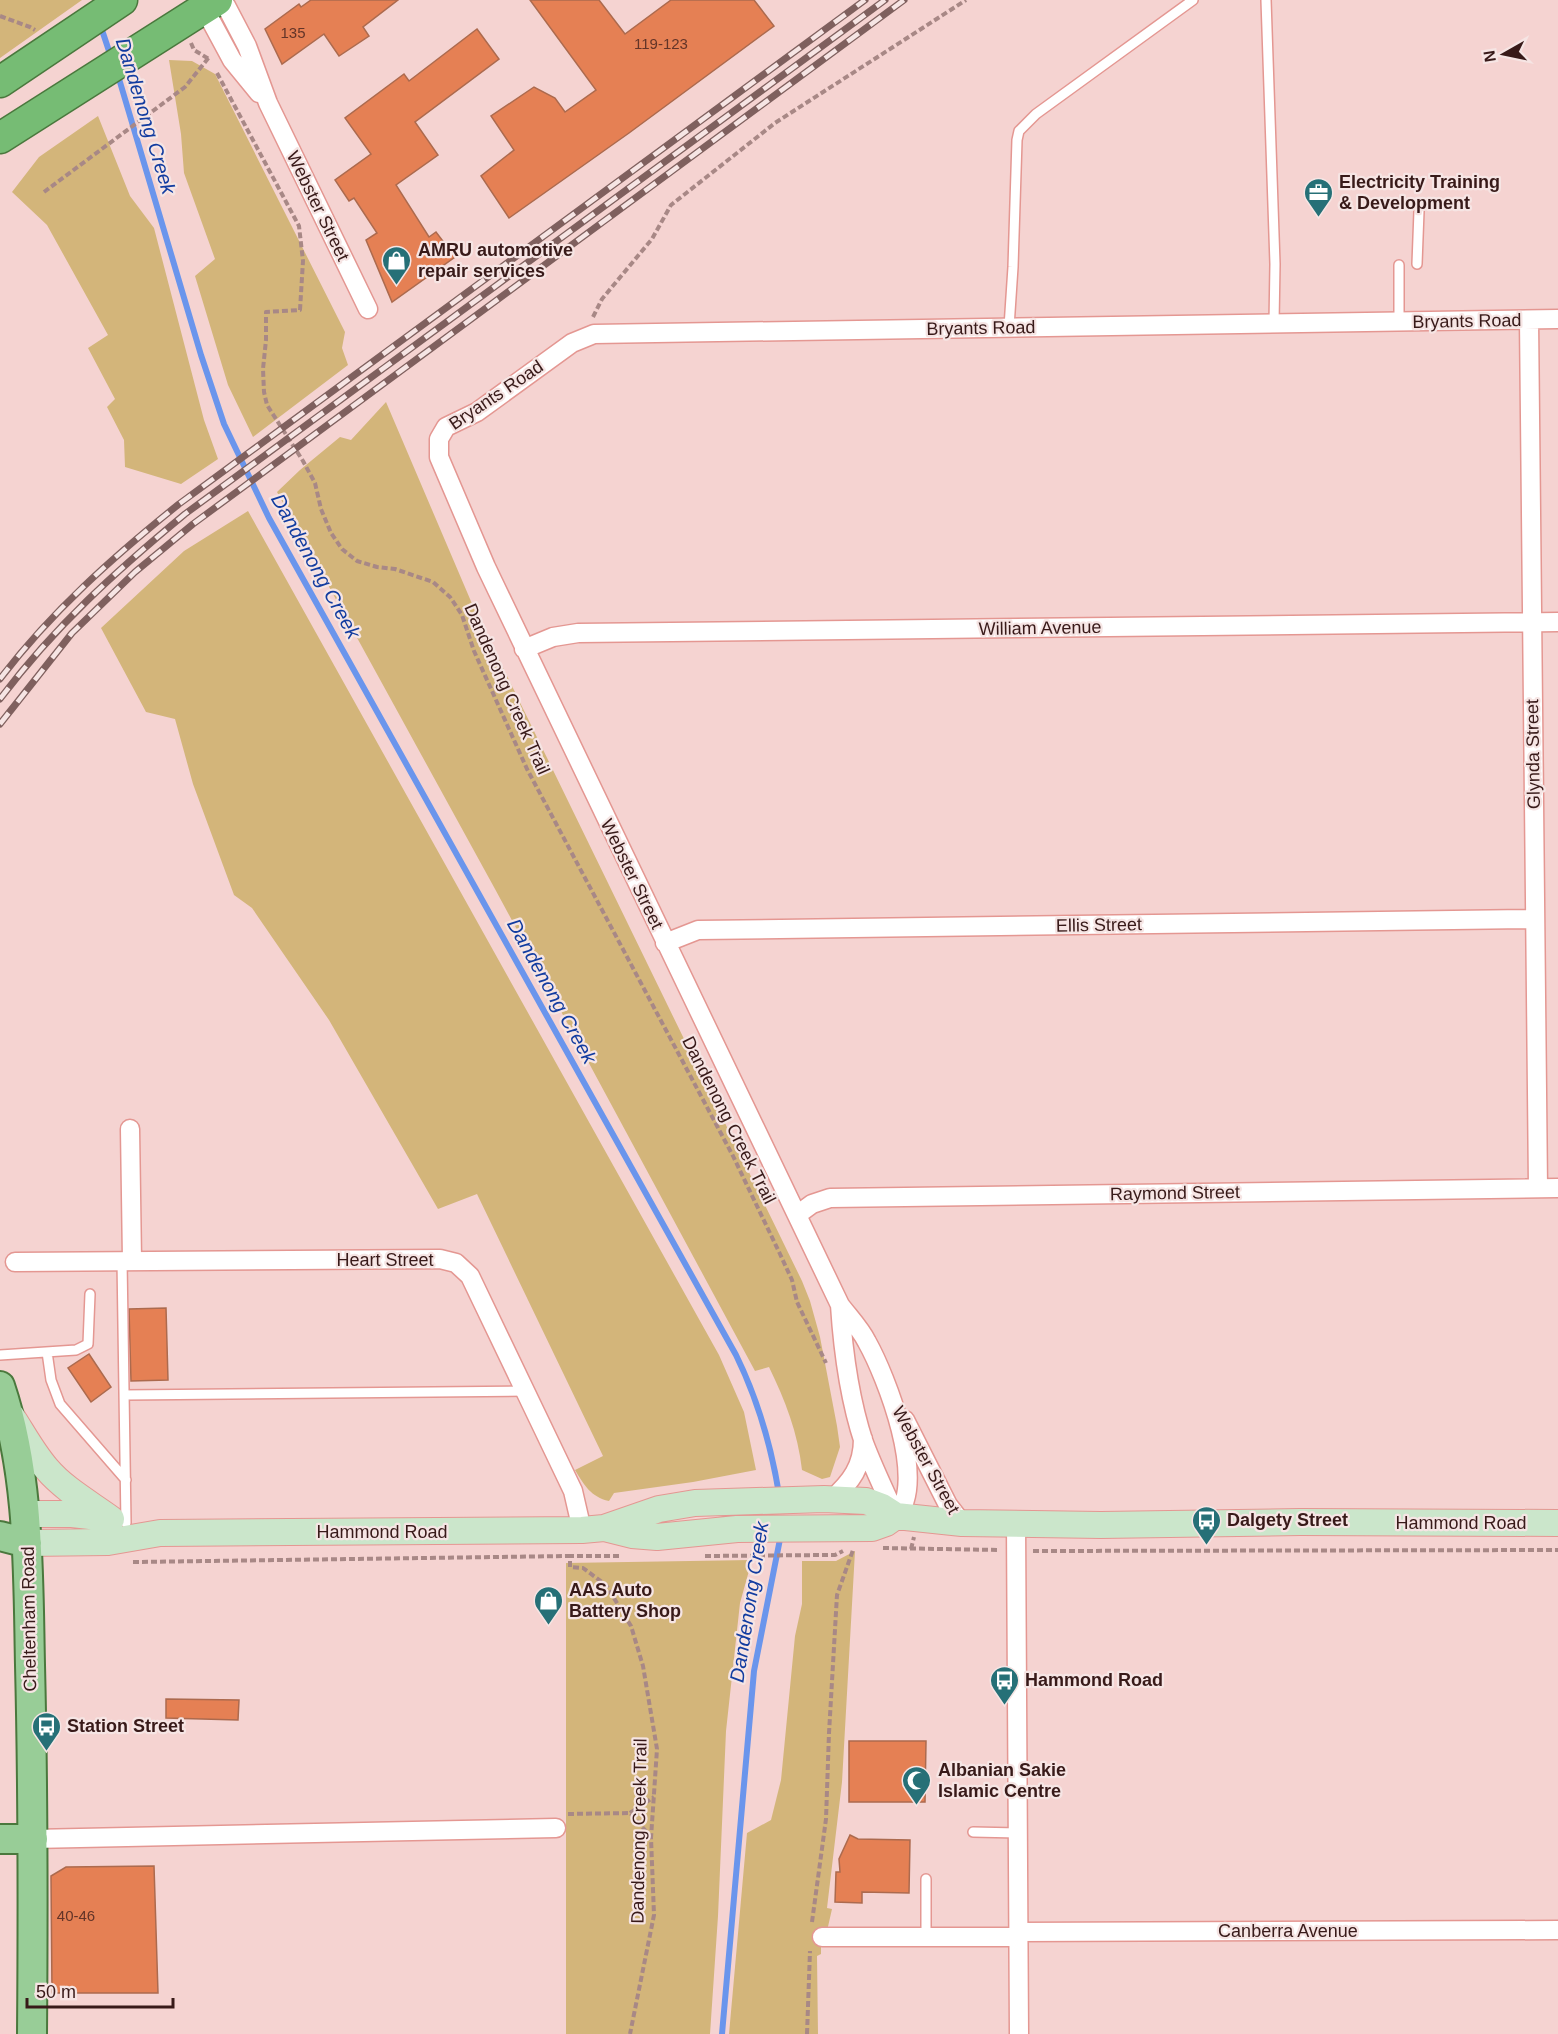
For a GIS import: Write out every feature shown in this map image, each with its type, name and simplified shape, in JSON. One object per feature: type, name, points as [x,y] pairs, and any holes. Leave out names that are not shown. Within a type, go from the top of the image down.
[{"type":"highway","points":[[0,82],[50,39],[122,0]]},
{"type":"highway","points":[[0,138],[199,10]]},
{"type":"main road","name":"Cheltenham Road","points":[[4,1397],[12,1520],[27,1543],[33,1839],[32,2034]]},
{"type":"main road","points":[[4,1397],[46,1469],[74,1492],[118,1521]]},
{"type":"main road","name":"Hammond Road","points":[[593,1529],[659,1509],[695,1503],[734,1500],[828,1499],[870,1502],[896,1516],[962,1523],[1558,1523]]},
{"type":"main road","name":"Hammond Road","points":[[12,1520],[72,1514],[118,1521],[160,1533]]},
{"type":"main road","name":"Hammond Road","points":[[27,1543],[118,1541],[160,1533],[593,1529],[657,1537],[737,1529],[872,1528],[896,1516]]},
{"type":"main road","points":[[0,1536],[27,1543]]},
{"type":"main road","points":[[0,1839],[33,1839]]},
{"type":"street","name":"Webster Street","points":[[199,10],[232,60],[268,103],[368,309]]},
{"type":"street","name":"Glynda Street","points":[[1529,320],[1538,1188]]},
{"type":"street","name":"Bryants Road","points":[[439,439],[446,427],[477,412],[572,343],[594,334],[1558,320]]},
{"type":"street","name":"Webster Street","points":[[439,439],[439,457],[486,567],[665,943],[840,1305],[868,1344],[891,1395],[948,1505],[962,1523]]},
{"type":"street","name":"William Avenue","points":[[524,649],[553,637],[578,633],[1558,622]]},
{"type":"street","name":"Ellis Street","points":[[665,943],[698,930],[1535,919]]},
{"type":"street","points":[[127,1260],[130,1129]]},
{"type":"street","name":"Raymond Street","points":[[797,1215],[812,1204],[830,1198],[1558,1188]]},
{"type":"street","name":"Heart Street","points":[[15,1262],[127,1260],[444,1260],[452,1262],[471,1276],[593,1529]]},
{"type":"street","name":"Webster Street","points":[[840,1305],[843,1348],[854,1405],[863,1438],[896,1516]]},
{"type":"street","name":"Webster Street","points":[[891,1395],[902,1431],[907,1484],[905,1501],[896,1516]]},
{"type":"street","name":"Webster Street","points":[[828,1499],[845,1486],[857,1470],[862,1455],[863,1438]]},
{"type":"street","points":[[1016,1524],[1019,2034]]},
{"type":"street","points":[[33,1839],[556,1828]]},
{"type":"street","name":"Canberra Avenue","points":[[814,1938],[1558,1930]]},
{"type":"lane","points":[[1009,327],[1016,151],[1019,131],[1036,114],[1193,0]]},
{"type":"lane","points":[[1266,0],[1275,264],[1274,323]]},
{"type":"lane","points":[[1417,264],[1419,212]]},
{"type":"lane","points":[[1399,265],[1399,321]]},
{"type":"lane","points":[[118,1521],[126,1480],[127,1260]]},
{"type":"lane","points":[[0,1355],[76,1350],[88,1344],[90,1294]]},
{"type":"lane","points":[[47,1352],[51,1380],[60,1404],[126,1480]]},
{"type":"lane","points":[[125,1395],[526,1391]]},
{"type":"lane","points":[[973,1832],[1018,1833]]},
{"type":"lane","points":[[926,1879],[926,1937]]},
{"type":"path","points":[[594,334],[592,320],[596,308],[652,239],[671,204],[775,123],[966,0]]},
{"type":"path","name":"Dandenong Creek Trail","points":[[199,10],[194,51],[208,57],[299,226],[303,261],[300,310],[266,312],[263,369],[267,405],[315,483],[321,509],[331,532],[342,549],[357,561],[395,569],[433,582],[450,597],[462,615],[477,660],[527,769],[728,1145],[792,1280],[796,1302],[822,1357],[828,1364]]},
{"type":"path","points":[[0,16],[30,27],[50,39]]},
{"type":"path","points":[[44,192],[184,87]]},
{"type":"path","points":[[807,2034],[826,1819],[837,1595],[854,1548]]},
{"type":"path","points":[[911,1549],[1017,1551],[1558,1550]]},
{"type":"path","name":"Dandenong Creek Trail","points":[[626,1556],[570,1556],[570,1567],[583,1568],[606,1585],[636,1640],[643,1666],[657,1749],[651,1838],[654,1915],[630,2034]]},
{"type":"path","points":[[693,1556],[827,1556]]},
{"type":"path","points":[[556,1828],[565,1814],[630,1813],[655,1797]]},
{"type":"path","points":[[630,1813],[651,1838]]},
{"type":"shaded area","points":[[0,0],[82,0],[0,58]]},
{"type":"shaded area","points":[[169,60],[192,61],[215,74],[345,332],[342,348],[348,365],[253,437],[228,385],[195,276],[215,259],[184,173],[181,134]]},
{"type":"shaded area","points":[[98,116],[130,196],[154,228],[204,420],[218,459],[181,484],[125,467],[124,440],[107,407],[115,399],[88,348],[108,335],[47,225],[12,192],[39,157]]},
{"type":"shaded area","points":[[386,402],[473,606],[802,1281],[820,1337],[840,1447],[830,1477],[822,1479],[802,1470],[790,1417],[769,1367],[755,1371],[495,889],[277,492],[340,437],[351,440]]},
{"type":"shaded area","points":[[248,511],[719,1355],[744,1412],[756,1470],[614,1493],[609,1501],[597,1497],[589,1490],[575,1470],[603,1456],[477,1194],[438,1209],[329,1020],[252,908],[234,895],[193,784],[175,719],[146,712],[101,628],[184,551]]},
{"type":"shaded area","points":[[855,1551],[842,1782],[827,1908],[832,1909],[827,1931],[821,1931],[821,1954],[817,1956],[818,2034],[729,2034],[747,1833],[771,1820],[781,1780],[795,1636],[802,1604],[802,1561],[836,1561]]},
{"type":"shaded area","points":[[752,1560],[740,1603],[726,1731],[710,2034],[566,2034],[566,1563]]},
{"type":"building","points":[[311,0],[398,0],[363,27],[369,36],[339,56],[324,34],[282,64],[265,29],[299,4],[301,7]]},
{"type":"building","points":[[530,0],[599,0],[625,34],[671,0],[754,0],[774,26],[509,218],[481,176],[514,150],[491,116],[534,87],[555,98],[565,112],[596,90]]},
{"type":"building","points":[[477,29],[499,59],[415,122],[438,155],[396,185],[429,237],[436,232],[455,257],[392,302],[366,240],[377,233],[354,198],[349,201],[335,180],[371,154],[345,118],[404,74],[409,81]]},
{"type":"building","points":[[166,1308],[168,1380],[131,1381],[129,1309]]},
{"type":"building","points":[[89,1354],[111,1387],[91,1402],[68,1368]]},
{"type":"building","points":[[166,1699],[239,1700],[238,1720],[166,1718]]},
{"type":"building","points":[[849,1741],[926,1741],[925,1802],[849,1802]]},
{"type":"building","points":[[850,1835],[858,1839],[910,1840],[909,1893],[862,1892],[862,1903],[835,1902],[836,1872],[840,1872],[839,1859]]},
{"type":"building","points":[[154,1866],[158,1993],[52,1993],[51,1876],[66,1867]]},
{"type":"waterway","name":"Dandenong Creek","points":[[100,24],[111,57]]},
{"type":"waterway","name":"Dandenong Creek","points":[[117,72],[201,355],[224,424],[269,518],[736,1355],[763,1423],[779,1494]]},
{"type":"waterway","name":"Dandenong Creek","points":[[722,2034],[754,1671],[781,1534]]},
{"type":"railway","points":[[0,679],[40,631],[84,586],[179,504],[865,0]]},
{"type":"railway","points":[[0,699],[42,647],[64,624],[134,557],[185,514],[885,0]]},
{"type":"railway","points":[[0,724],[72,633],[135,572],[193,524],[904,0]]},
{"type":"place","name":"Electricity Training & Development","points":[[1318,218]]},
{"type":"place","name":"AMRU automotive repair services","points":[[397,286]]},
{"type":"place","name":"Dalgety Street","points":[[1206,1546]]},
{"type":"place","name":"AAS Auto Battery Shop","points":[[548,1626]]},
{"type":"place","name":"Hammond Road","points":[[1004,1706]]},
{"type":"place","name":"Station Street","points":[[46,1752]]},
{"type":"place","name":"Albanian Sakie Islamic Centre","points":[[917,1806]]}]
